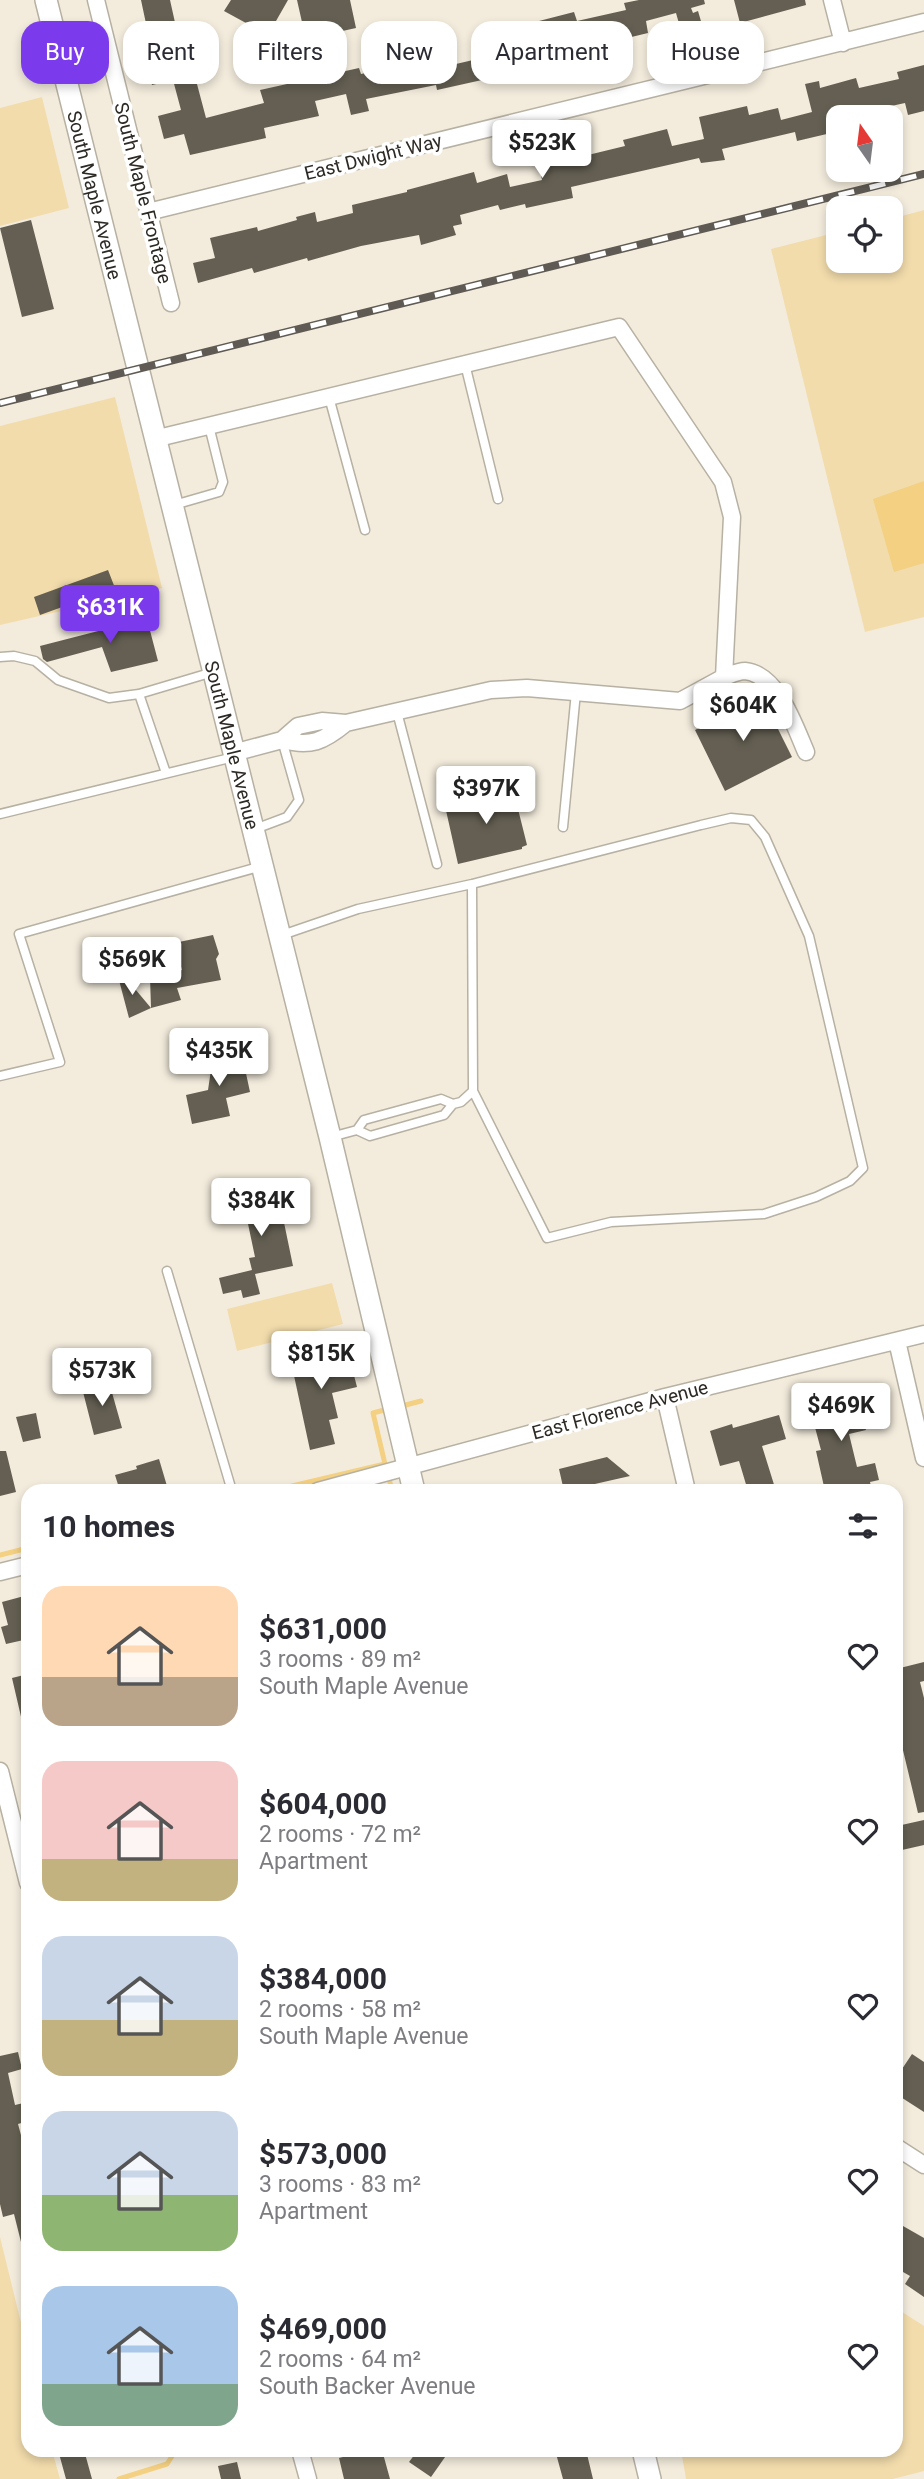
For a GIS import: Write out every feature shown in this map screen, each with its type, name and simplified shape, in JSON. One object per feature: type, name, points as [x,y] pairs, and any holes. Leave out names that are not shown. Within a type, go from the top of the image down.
[{"type":"main road","name":"South Maple Avenue","points":[[46,0],[330,1137],[412,1484]]},
{"type":"main road","points":[[645,2457],[650,2479]]},
{"type":"street","name":"South Maple Frontage","points":[[96,0],[171,303]]},
{"type":"street","points":[[832,0],[843,43]]},
{"type":"street","name":"East Dwight Way","points":[[148,212],[924,22]]},
{"type":"street","points":[[154,439],[619,327],[723,482],[733,517],[724,677]]},
{"type":"street","points":[[234,755],[282,740],[303,745],[328,737],[346,723],[491,690],[527,688],[680,701],[724,677],[743,671],[757,674],[772,687],[787,708],[806,752]]},
{"type":"street","name":"East Florence Avenue","points":[[344,1484],[665,1397],[924,1334]]},
{"type":"street","points":[[897,1341],[924,1458]]},
{"type":"street","points":[[665,1397],[685,1484]]},
{"type":"street","points":[[0,1572],[21,1567]]},
{"type":"street","points":[[0,1771],[21,1855]]},
{"type":"street","points":[[903,2152],[924,2165]]},
{"type":"street","points":[[302,2457],[308,2479]]},
{"type":"lane","points":[[465,364],[498,499]]},
{"type":"lane","points":[[329,397],[365,530]]},
{"type":"lane","points":[[171,506],[219,492],[223,482],[209,426]]},
{"type":"lane","points":[[0,657],[14,656],[35,661],[58,680],[109,698],[139,694],[213,672]]},
{"type":"lane","points":[[563,827],[576,692]]},
{"type":"lane","points":[[139,694],[166,774]]},
{"type":"lane","points":[[397,712],[437,864]]},
{"type":"lane","points":[[253,830],[287,817],[299,800],[282,740]]},
{"type":"lane","points":[[0,814],[234,755]]},
{"type":"lane","points":[[279,936],[358,909],[472,884],[731,818],[751,820],[765,837],[809,936],[863,1168],[850,1181],[816,1197],[764,1214],[611,1222],[547,1238],[473,1091],[472,884]]},
{"type":"lane","points":[[0,1076],[60,1062],[19,934],[262,866]]},
{"type":"lane","points":[[357,1130],[363,1120],[441,1099],[453,1104],[461,1102],[473,1091]]},
{"type":"lane","points":[[330,1137],[357,1130],[370,1136],[382,1133],[444,1115],[453,1104]]},
{"type":"lane","points":[[167,1271],[230,1484]]},
{"type":"shaded area","points":[[42,97],[69,208],[0,226],[0,108]]},
{"type":"shaded area","points":[[924,210],[924,617],[865,632],[771,249],[826,235],[826,273],[903,273],[903,216]]},
{"type":"shaded area","points":[[115,397],[162,588],[0,625],[0,426]]},
{"type":"shaded area","points":[[924,481],[924,563],[894,572],[873,499]]},
{"type":"shaded area","points":[[332,1283],[343,1324],[237,1351],[227,1309]]},
{"type":"shaded area","points":[[0,2237],[21,2322],[21,2457],[54,2457],[60,2479],[0,2479]]},
{"type":"shaded area","points":[[903,2312],[924,2326],[924,2471],[893,2479],[686,2479],[682,2457],[903,2457]]},
{"type":"building","points":[[141,0],[170,0],[175,21],[145,21]]},
{"type":"building","points":[[231,0],[288,0],[276,21],[242,21],[224,11]]},
{"type":"building","points":[[297,0],[350,0],[356,28],[347,30],[347,21],[302,21]]},
{"type":"building","points":[[639,0],[704,0],[705,4],[691,8],[693,13],[698,11],[701,21],[678,21],[676,13],[646,21],[647,33],[633,37],[633,21],[577,21],[626,10],[624,3]]},
{"type":"building","points":[[734,0],[805,0],[806,5],[739,21]]},
{"type":"building","points":[[574,12],[577,21],[539,21]]},
{"type":"building","points":[[471,60],[471,82],[437,90],[436,85],[366,99],[369,111],[351,115],[346,94],[315,101],[319,116],[264,128],[266,138],[190,155],[184,134],[164,139],[158,116],[181,110],[174,84],[197,84],[206,118],[264,103],[260,90],[287,84],[347,84],[347,71],[359,68],[361,84],[457,84],[457,64]]},
{"type":"building","points":[[924,65],[924,111],[908,115],[905,103],[826,105],[826,134],[797,141],[795,132],[722,149],[725,160],[701,163],[699,158],[571,187],[573,198],[526,208],[525,204],[500,210],[498,205],[460,215],[462,224],[453,226],[456,235],[421,245],[419,235],[361,246],[308,261],[307,258],[254,273],[252,268],[198,283],[193,263],[215,258],[210,238],[257,227],[258,231],[315,212],[317,222],[353,213],[352,205],[474,172],[477,183],[507,174],[510,187],[542,180],[537,157],[586,145],[588,155],[625,146],[623,140],[667,129],[672,146],[704,139],[699,117],[747,106],[749,115],[778,108],[781,120],[812,112],[805,84],[819,81],[820,88],[856,78],[859,88],[899,79],[897,72]]},
{"type":"building","points":[[31,220],[54,309],[22,317],[0,228]]},
{"type":"building","points":[[108,570],[115,588],[40,615],[34,597]]},
{"type":"building","points":[[134,614],[137,625],[148,623],[158,661],[111,672],[102,647],[47,662],[43,659],[40,646],[106,629],[105,622]]},
{"type":"building","points":[[762,697],[792,757],[725,791],[695,730]]},
{"type":"building","points":[[513,789],[527,845],[522,849],[458,864],[445,806]]},
{"type":"building","points":[[213,935],[219,954],[216,959],[221,980],[177,988],[181,1000],[151,1008],[150,977],[182,970],[174,943]]},
{"type":"building","points":[[115,965],[151,1008],[129,1018]]},
{"type":"building","points":[[241,1050],[250,1092],[226,1098],[230,1116],[192,1124],[186,1095],[208,1090],[211,1070],[208,1057]]},
{"type":"building","points":[[275,1179],[293,1266],[255,1274],[260,1294],[243,1298],[241,1290],[223,1294],[219,1278],[252,1270],[249,1258],[255,1257],[240,1186]]},
{"type":"building","points":[[324,1346],[327,1357],[348,1352],[357,1387],[332,1393],[338,1418],[329,1420],[335,1444],[310,1450],[290,1357],[298,1352]]},
{"type":"building","points":[[84,1367],[86,1384],[58,1391],[53,1373]]},
{"type":"building","points":[[109,1382],[122,1428],[94,1435],[82,1388]]},
{"type":"building","points":[[855,1389],[866,1430],[849,1434],[857,1467],[875,1463],[879,1480],[870,1484],[823,1484],[816,1451],[821,1450],[808,1401]]},
{"type":"building","points":[[36,1413],[41,1438],[23,1442],[16,1417]]},
{"type":"building","points":[[779,1415],[786,1439],[762,1446],[774,1484],[746,1484],[739,1461],[720,1466],[710,1431],[732,1424],[733,1428]]},
{"type":"building","points":[[0,1451],[6,1451],[16,1492],[0,1496]]},
{"type":"building","points":[[607,1457],[630,1476],[595,1484],[562,1484],[559,1469]]},
{"type":"building","points":[[159,1459],[166,1484],[118,1484],[115,1475],[137,1469],[136,1466]]},
{"type":"building","points":[[21,1597],[21,1641],[6,1644],[1,1627],[8,1625],[2,1602]]},
{"type":"building","points":[[924,1662],[924,1681],[920,1682],[924,1698],[924,1812],[918,1813],[903,1750],[903,1667]]},
{"type":"building","points":[[21,1676],[21,1717],[12,1678]]},
{"type":"building","points":[[924,1820],[924,1845],[903,1850],[903,1825]]},
{"type":"building","points":[[18,2052],[21,2065],[21,2069],[8,2073],[15,2105],[21,2104],[21,2123],[18,2124],[21,2135],[21,2242],[14,2214],[3,2217],[0,2204],[0,2056]]},
{"type":"building","points":[[912,2054],[924,2062],[924,2112],[903,2098],[903,2068]]},
{"type":"building","points":[[903,2226],[924,2238],[924,2297],[905,2284],[910,2276],[903,2272]]},
{"type":"building","points":[[60,2457],[86,2457],[92,2479],[66,2479]]},
{"type":"building","points":[[384,2457],[390,2479],[344,2479],[339,2458]]},
{"type":"building","points":[[413,2457],[445,2457],[431,2477],[409,2462]]},
{"type":"building","points":[[557,2457],[588,2457],[593,2479],[563,2479]]},
{"type":"building","points":[[237,2462],[241,2479],[221,2479],[218,2466]]},
{"type":"waterway","points":[[398,1407],[421,1401]]},
{"type":"waterway","points":[[301,1484],[385,1464],[373,1413],[388,1409]]},
{"type":"waterway","points":[[388,1474],[390,1484]]},
{"type":"waterway","points":[[0,1555],[21,1550]]},
{"type":"waterway","points":[[119,2479],[167,2464],[172,2457]]},
{"type":"railway","points":[[0,403],[924,174]]}]
